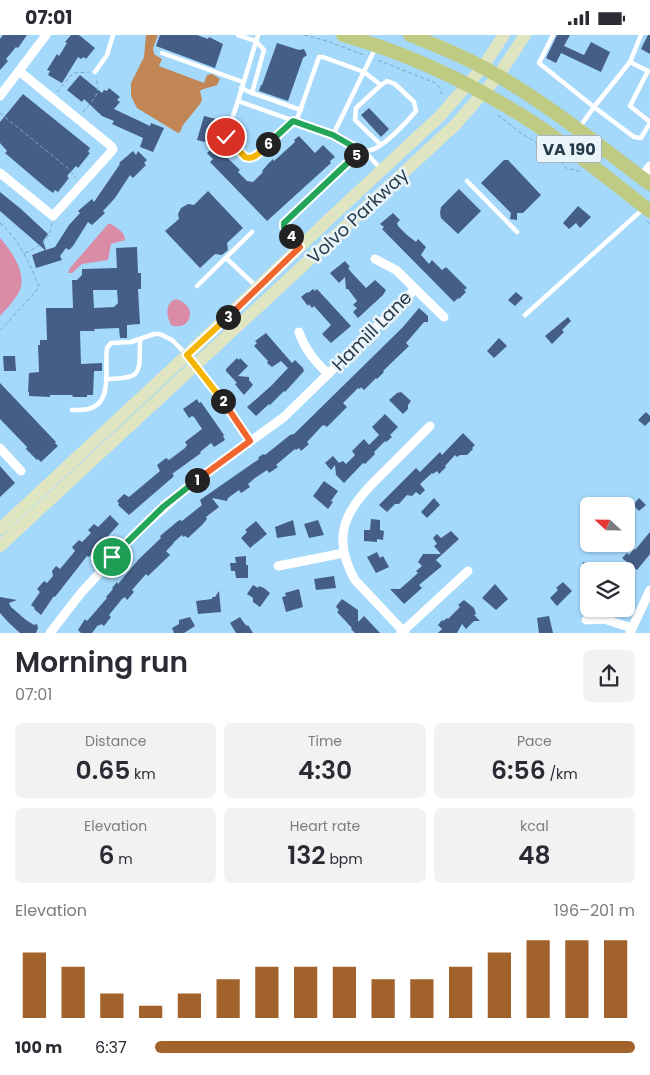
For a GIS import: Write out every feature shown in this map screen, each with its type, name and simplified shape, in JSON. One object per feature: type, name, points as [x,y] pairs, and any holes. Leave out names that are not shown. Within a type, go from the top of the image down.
[{"type":"main road","name":"VA 190","points":[[343,35],[420,62],[484,93],[538,126],[644,211]]},
{"type":"main road","name":"VA 190","points":[[410,35],[498,76],[536,99],[646,181]]},
{"type":"main road","name":"Volvo Parkway","points":[[0,529],[440,116],[482,68],[504,35]]},
{"type":"main road","name":"Volvo Parkway","points":[[0,547],[433,146],[498,76],[524,35]]},
{"type":"street","points":[[0,96],[46,35]]},
{"type":"street","points":[[0,173],[53,216],[112,149],[111,146],[18,71]]},
{"type":"street","points":[[646,181],[650,166]]},
{"type":"street","name":"Hamill Lane","points":[[375,259],[396,270],[444,317]]},
{"type":"street","name":"Hamill Lane","points":[[50,633],[81,593],[137,532],[189,486],[284,417],[415,289]]},
{"type":"street","points":[[299,332],[302,343],[310,355],[328,374]]},
{"type":"street","points":[[187,355],[218,394],[250,441]]},
{"type":"street","points":[[430,426],[371,484],[353,505],[345,527],[344,553],[355,580],[404,632],[468,571]]},
{"type":"street","points":[[0,448],[21,471]]},
{"type":"street","points":[[278,566],[344,553]]},
{"type":"street","points":[[586,620],[604,619],[631,630],[650,590]]},
{"type":"lane","points":[[95,72],[107,55],[113,35]]},
{"type":"lane","points":[[238,35],[256,41],[263,48],[264,52],[252,93]]},
{"type":"lane","points":[[258,35],[226,137],[247,159],[254,158],[295,122],[319,57],[364,72],[381,85]]},
{"type":"lane","points":[[553,35],[539,63],[594,107],[634,137],[640,139],[650,123],[630,106],[648,71],[630,62]]},
{"type":"lane","points":[[578,129],[630,62],[641,35]]},
{"type":"lane","points":[[333,135],[377,46]]},
{"type":"lane","points":[[162,53],[242,85],[252,93],[301,110]]},
{"type":"lane","points":[[305,264],[285,229],[284,223],[361,151],[373,150],[381,145],[414,113],[416,107],[414,102],[395,84],[387,81],[356,108],[354,116],[354,120],[381,145]]},
{"type":"lane","points":[[238,101],[333,135],[369,155],[382,171]]},
{"type":"lane","points":[[467,181],[517,232]]},
{"type":"lane","points":[[525,315],[644,211]]},
{"type":"lane","points":[[197,286],[252,232]]},
{"type":"lane","points":[[226,257],[257,288]]},
{"type":"lane","points":[[72,410],[90,408],[102,399],[105,392],[106,358],[109,344],[111,343],[130,342],[154,334],[165,335],[187,355]]},
{"type":"lane","points":[[106,379],[129,378],[136,374],[139,366],[140,339]]},
{"type":"path","points":[[52,99],[72,73],[76,71],[95,72],[99,91],[78,119]]},
{"type":"path","points":[[0,113],[70,170],[74,177],[82,183]]},
{"type":"path","points":[[498,115],[518,131],[556,155],[566,167],[588,174]]},
{"type":"path","points":[[644,211],[650,224]]},
{"type":"path","points":[[24,253],[43,245],[52,228],[53,216]]},
{"type":"path","points":[[0,223],[11,233],[24,253],[39,286],[0,331]]},
{"type":"shaded area","points":[[146,35],[158,35],[153,48],[154,54],[162,59],[159,66],[204,83],[207,75],[212,74],[220,79],[217,85],[200,91],[202,100],[200,104],[178,133],[137,108],[131,96],[131,83],[144,57]]},
{"type":"shaded area","points":[[108,224],[111,224],[120,231],[124,235],[125,240],[111,244],[108,260],[82,264],[72,273],[68,273],[70,268]]},
{"type":"shaded area","points":[[0,238],[18,264],[22,279],[18,294],[0,316]]},
{"type":"shaded area","points":[[176,299],[183,302],[190,312],[187,322],[178,326],[171,325],[167,314],[168,306]]},
{"type":"building","points":[[3,35],[27,35],[18,48],[16,47],[6,59],[8,61],[0,70],[0,39]]},
{"type":"building","points":[[71,35],[79,35],[95,48],[86,59],[78,57],[62,83],[48,75],[50,71],[47,70],[57,54],[59,56],[67,43],[65,42]]},
{"type":"building","points":[[160,35],[197,35],[208,39],[209,37],[223,44],[215,68],[156,46]]},
{"type":"building","points":[[557,35],[570,35],[564,46],[584,55],[591,42],[610,52],[601,72],[561,53],[556,63],[546,58]]},
{"type":"building","points":[[648,35],[650,35],[650,54],[641,49]]},
{"type":"building","points":[[277,43],[299,50],[304,49],[307,55],[303,58],[288,101],[259,91]]},
{"type":"building","points":[[80,75],[102,93],[109,88],[120,97],[117,100],[120,102],[114,109],[150,126],[151,123],[164,128],[153,152],[140,147],[143,138],[112,124],[114,121],[102,116],[84,99],[82,102],[67,90]]},
{"type":"building","points":[[23,94],[90,148],[88,152],[90,153],[78,168],[76,166],[67,176],[69,178],[58,192],[55,190],[53,193],[45,187],[5,153],[7,151],[0,143],[0,122]]},
{"type":"building","points":[[369,108],[389,129],[381,137],[361,115]]},
{"type":"building","points":[[204,116],[216,119],[209,143],[197,140]]},
{"type":"building","points":[[299,136],[315,153],[323,145],[335,157],[330,161],[331,163],[267,221],[210,162],[213,159],[207,153],[215,146],[240,170],[238,172],[247,181],[253,182],[273,159],[274,161]]},
{"type":"building","points":[[133,151],[136,155],[138,151],[147,160],[144,163],[146,165],[133,178],[130,175],[115,198],[103,211],[105,213],[92,225],[88,222],[73,246],[69,250],[66,248],[60,256],[62,260],[36,268],[32,255],[45,250],[0,211],[0,192],[48,234],[43,241],[46,250],[55,247],[69,225],[80,213],[78,211],[92,199],[94,202],[119,163]]},
{"type":"building","points":[[504,160],[508,160],[541,195],[523,213],[517,213],[517,220],[510,219],[511,213],[481,183]]},
{"type":"building","points":[[459,189],[481,211],[458,234],[441,218],[440,213],[441,207]]},
{"type":"building","points":[[208,191],[243,228],[227,243],[228,250],[222,255],[215,254],[200,268],[165,231],[179,219],[178,214],[181,208],[188,204],[194,205]]},
{"type":"building","points":[[578,206],[591,217],[580,228],[576,223],[569,229],[563,223]]},
{"type":"building","points":[[393,213],[400,220],[397,223],[398,226],[416,242],[418,239],[426,247],[421,255],[429,264],[432,260],[442,270],[446,267],[467,288],[464,290],[466,292],[459,299],[454,302],[382,229],[384,227],[380,224]]},
{"type":"building","points":[[137,247],[138,273],[141,273],[141,289],[138,289],[140,324],[127,325],[127,338],[120,338],[119,328],[80,331],[81,364],[102,363],[102,371],[94,371],[93,395],[87,395],[87,397],[73,397],[72,395],[29,396],[29,373],[39,372],[38,345],[40,345],[40,340],[47,340],[46,308],[73,308],[72,280],[77,280],[82,275],[82,269],[117,268],[116,248]],"holes":[[[93,290],[117,290],[118,303],[114,307],[94,308]]]},
{"type":"building","points":[[345,261],[350,267],[348,268],[351,272],[366,288],[375,280],[386,290],[358,318],[353,312],[357,308],[353,305],[357,301],[346,289],[345,277],[339,283],[330,273]]},
{"type":"building","points":[[313,289],[315,291],[317,289],[351,326],[331,343],[322,334],[331,325],[314,306],[312,308],[309,304],[308,306],[301,297]]},
{"type":"building","points":[[516,292],[523,298],[515,306],[508,300]]},
{"type":"building","points":[[419,308],[428,316],[428,322],[424,322],[406,343],[409,346],[364,390],[361,387],[360,389],[358,388],[343,403],[347,407],[327,427],[322,426],[307,442],[309,444],[301,451],[299,448],[295,449],[276,465],[278,467],[269,473],[267,470],[255,478],[248,484],[250,487],[241,493],[239,490],[228,498],[227,501],[212,498],[219,507],[206,517],[207,519],[202,525],[188,538],[182,535],[174,542],[166,551],[170,555],[148,576],[146,574],[132,590],[134,592],[127,600],[125,597],[122,599],[109,615],[111,617],[104,626],[98,625],[92,633],[81,633],[78,630],[85,619],[87,621],[107,598],[117,582],[118,584],[139,559],[161,538],[160,536],[202,505],[200,500],[259,459],[260,456],[265,455],[290,435],[294,434],[403,327]]},
{"type":"building","points":[[568,317],[571,321],[562,330],[564,332],[552,344],[545,336]]},
{"type":"building","points":[[266,333],[292,363],[295,360],[304,371],[285,392],[256,416],[247,407],[288,368],[281,361],[272,367],[254,346],[257,343],[255,341]]},
{"type":"building","points":[[499,338],[507,346],[494,358],[487,351]]},
{"type":"building","points":[[3,356],[15,356],[16,371],[4,371]]},
{"type":"building","points":[[237,358],[239,360],[240,358],[248,366],[238,376],[249,377],[253,385],[244,395],[235,384],[237,383],[226,371]]},
{"type":"building","points":[[0,383],[56,442],[58,446],[41,462],[26,449],[27,447],[0,419]]},
{"type":"building","points":[[401,392],[411,401],[408,409],[403,414],[389,400]]},
{"type":"building","points":[[197,399],[224,435],[225,440],[214,447],[211,443],[201,453],[172,474],[174,475],[173,477],[129,515],[118,505],[117,501],[124,494],[129,497],[160,471],[157,465],[166,458],[169,460],[185,448],[187,445],[185,442],[202,429],[194,417],[189,418],[183,409]]},
{"type":"building","points":[[646,412],[650,416],[650,421],[645,426],[638,420]]},
{"type":"building","points":[[385,414],[398,427],[390,435],[392,437],[385,441],[374,452],[375,454],[365,464],[363,463],[344,483],[336,475],[335,465],[331,470],[325,463],[333,456],[339,463],[343,461],[346,464],[355,455],[352,451],[364,439],[369,445],[379,435],[372,427]]},
{"type":"building","points":[[463,433],[475,445],[467,455],[457,457],[455,455],[439,474],[437,471],[432,473],[420,484],[425,490],[420,495],[416,492],[412,496],[407,495],[399,504],[395,504],[387,512],[379,505],[416,468],[420,472],[440,452],[442,455]]},
{"type":"building","points":[[0,466],[15,483],[0,497]]},
{"type":"building","points":[[324,481],[338,491],[328,509],[313,496]]},
{"type":"building","points":[[434,498],[440,505],[427,518],[421,512]]},
{"type":"building","points":[[639,498],[646,505],[639,511],[635,507],[635,503]]},
{"type":"building","points":[[110,515],[119,524],[89,557],[87,556],[41,615],[31,605],[40,592],[37,589],[44,581],[47,583],[53,576],[52,571],[56,566],[60,569],[75,551],[72,547],[79,540],[82,542],[91,533],[88,530],[94,524],[98,527]]},
{"type":"building","points":[[371,519],[380,520],[380,530],[384,531],[383,540],[377,539],[377,542],[364,541],[364,530],[370,530]]},
{"type":"building","points":[[293,520],[296,535],[277,538],[275,527]]},
{"type":"building","points":[[318,520],[324,535],[309,538],[304,524]]},
{"type":"building","points":[[256,521],[267,534],[250,548],[241,538],[247,532],[245,530]]},
{"type":"building","points":[[451,531],[459,539],[436,560],[442,566],[419,585],[422,588],[404,604],[390,589],[400,589],[418,573],[416,571],[422,566],[418,562],[423,554],[441,554],[434,546],[437,544],[433,538],[437,534],[441,538]]},
{"type":"building","points":[[650,532],[650,554],[637,570],[635,568],[635,562],[627,562],[622,558],[627,553],[629,555],[635,553],[635,550]]},
{"type":"building","points":[[377,552],[380,558],[383,556],[389,567],[376,573],[367,557]]},
{"type":"building","points":[[246,556],[248,578],[236,578],[235,571],[231,571],[230,563],[236,563],[235,557]]},
{"type":"building","points":[[334,576],[336,588],[316,590],[314,579]]},
{"type":"building","points":[[563,582],[572,591],[557,606],[550,598],[558,590],[556,588]]},
{"type":"building","points":[[495,584],[508,599],[496,610],[482,598]]},
{"type":"building","points":[[253,585],[258,588],[259,586],[264,588],[270,593],[260,607],[247,594]]},
{"type":"building","points":[[299,589],[303,607],[286,612],[282,597],[286,596],[285,593]]},
{"type":"building","points":[[219,591],[221,612],[198,614],[196,601],[212,599]]},
{"type":"building","points":[[0,597],[17,600],[9,603],[11,607],[26,620],[34,625],[37,624],[36,633],[20,633],[9,623],[0,613]]},
{"type":"building","points":[[342,599],[358,610],[358,622],[364,616],[380,633],[355,633],[337,612],[339,610],[336,607]]},
{"type":"building","points":[[464,600],[474,608],[476,614],[474,615],[480,621],[474,621],[466,629],[462,624],[457,633],[438,633],[442,629],[438,625],[442,620],[448,619]]},
{"type":"building","points":[[549,616],[553,633],[539,633],[537,618]]},
{"type":"building","points":[[190,617],[195,626],[184,633],[174,633],[172,628],[179,624],[179,620]]},
{"type":"building","points":[[240,617],[253,633],[236,633],[230,623]]},
{"type":"route","points":[[112,557],[163,507],[250,441],[218,394],[187,355],[300,247],[283,224],[361,151],[333,135],[293,121],[254,158],[250,159],[247,159],[226,137]]}]
